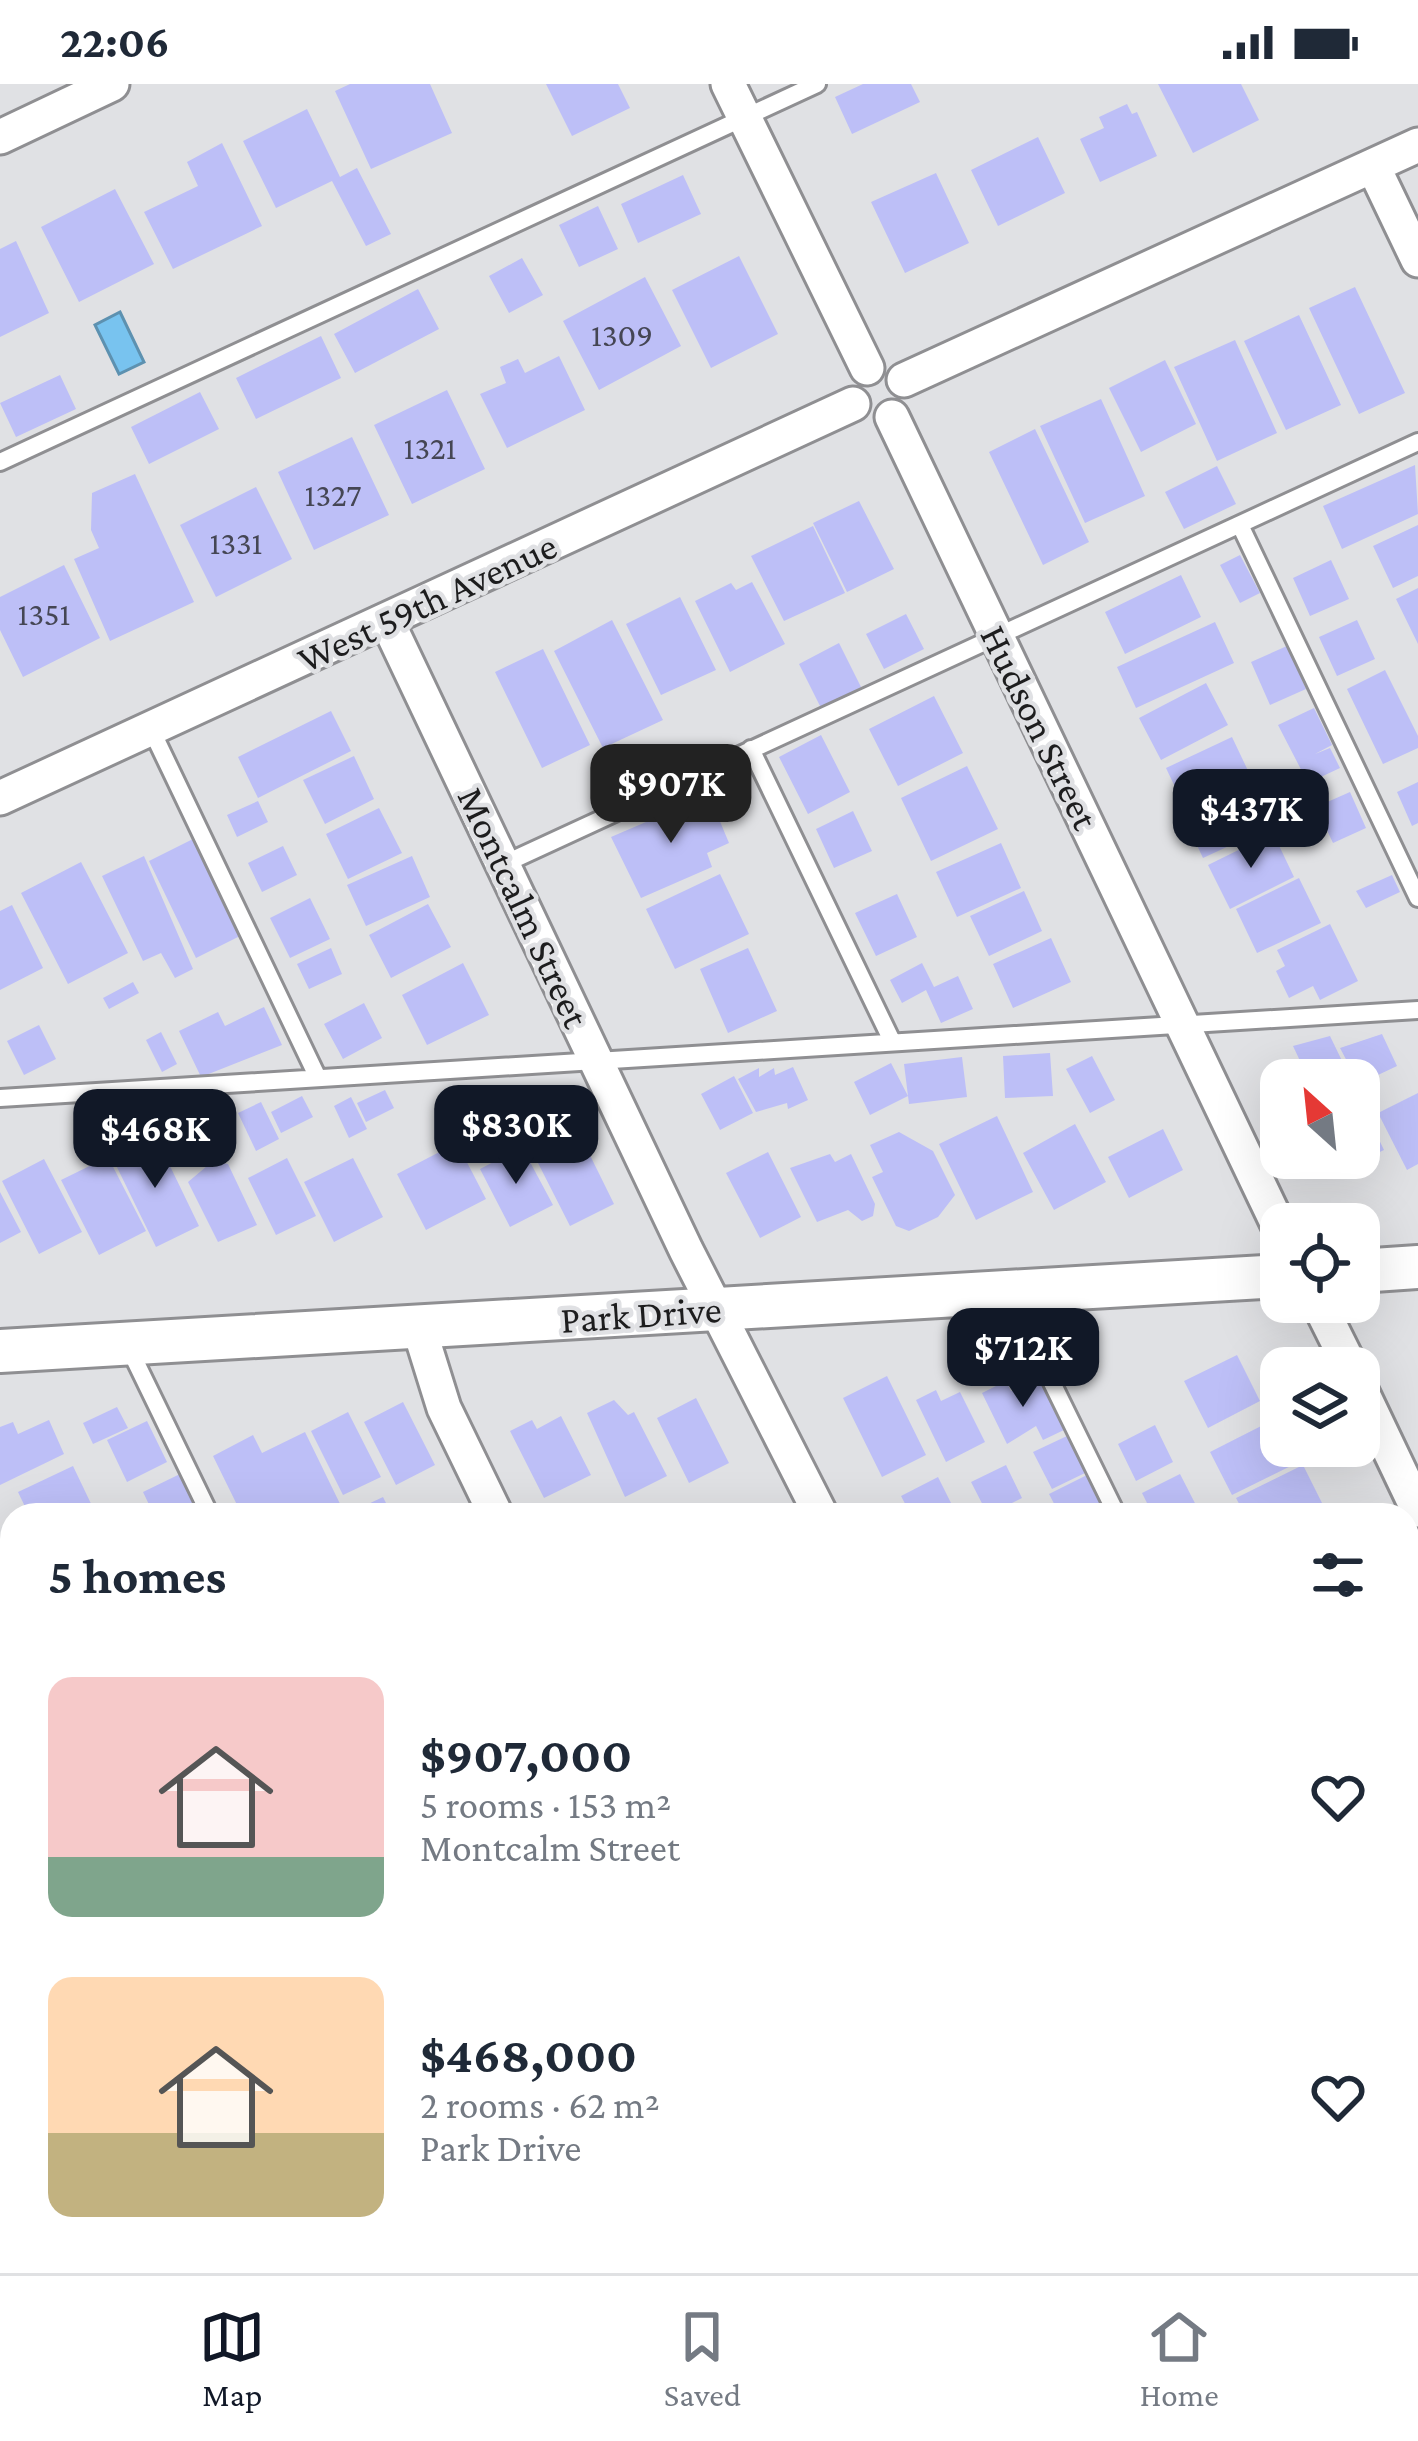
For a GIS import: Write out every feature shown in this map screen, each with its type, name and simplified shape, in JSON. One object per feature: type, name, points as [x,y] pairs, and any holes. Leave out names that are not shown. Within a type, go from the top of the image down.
[{"type":"street","points":[[0,137],[112,84]]},
{"type":"street","points":[[728,84],[867,368]]},
{"type":"street","points":[[904,380],[1418,145]]},
{"type":"street","points":[[1373,166],[1418,260]]},
{"type":"street","points":[[867,368],[891,368],[904,380],[904,405],[892,418],[874,421],[853,404],[851,387],[867,368]]},
{"type":"street","name":"West 59th Avenue","points":[[0,798],[853,404]]},
{"type":"street","name":"Hudson Street","points":[[892,418],[1268,1203]]},
{"type":"street","name":"Montcalm Street","points":[[387,621],[814,1503]]},
{"type":"street","points":[[1380,1270],[1418,1268]]},
{"type":"street","name":"Park Drive","points":[[0,1351],[1260,1277]]},
{"type":"street","points":[[418,1328],[444,1408],[490,1503]]},
{"type":"street","points":[[1380,1430],[1415,1503]]},
{"type":"lane","points":[[0,462],[817,84]]},
{"type":"lane","points":[[504,864],[1418,442]]},
{"type":"lane","points":[[1240,525],[1418,898]]},
{"type":"lane","points":[[151,729],[317,1076]]},
{"type":"lane","points":[[751,748],[892,1041]]},
{"type":"lane","points":[[0,1098],[1418,1010]]},
{"type":"lane","points":[[1007,1293],[1112,1503]]},
{"type":"lane","points":[[127,1344],[204,1503]]},
{"type":"water","points":[[120,312],[144,362],[119,374],[95,325]]},
{"type":"building","points":[[350,84],[430,84],[452,133],[371,169],[335,91]]},
{"type":"building","points":[[546,84],[618,84],[630,108],[572,136]]},
{"type":"building","points":[[863,84],[911,84],[920,102],[852,134],[835,97]]},
{"type":"building","points":[[1158,84],[1241,84],[1259,120],[1193,153]]},
{"type":"building","points":[[1127,104],[1132,114],[1137,112],[1157,156],[1100,182],[1080,139],[1104,128],[1099,117]]},
{"type":"building","points":[[307,109],[340,177],[357,168],[391,234],[366,246],[332,181],[276,208],[243,141]]},
{"type":"building","points":[[1038,137],[1065,193],[998,226],[971,170]]},
{"type":"building","points":[[222,143],[262,226],[173,269],[144,212],[198,186],[187,162]]},
{"type":"building","points":[[936,173],[969,243],[905,273],[871,202]]},
{"type":"building","points":[[683,175],[701,214],[638,243],[621,204]]},
{"type":"building","points":[[115,189],[154,264],[79,302],[41,227]]},
{"type":"building","points":[[598,206],[618,249],[579,267],[559,225]]},
{"type":"building","points":[[16,241],[49,313],[0,337],[0,249]]},
{"type":"building","points":[[739,256],[778,334],[711,368],[672,290]]},
{"type":"building","points":[[522,258],[543,295],[509,313],[489,276]]},
{"type":"building","points":[[645,277],[681,346],[599,390],[563,321]]},
{"type":"building","points":[[1355,287],[1405,393],[1359,414],[1309,308]]},
{"type":"building","points":[[418,289],[439,329],[355,373],[334,334]]},
{"type":"building","points":[[1299,315],[1341,405],[1286,430],[1244,341]]},
{"type":"building","points":[[321,336],[341,378],[256,419],[236,378]]},
{"type":"building","points":[[1235,340],[1277,433],[1217,461],[1174,367]]},
{"type":"building","points":[[559,356],[585,410],[507,448],[480,394],[506,383],[500,367],[518,359],[525,373]]},
{"type":"building","points":[[1165,360],[1196,424],[1141,452],[1109,388]]},
{"type":"building","points":[[60,375],[76,409],[16,437],[0,403]]},
{"type":"building","points":[[447,390],[485,469],[412,504],[374,425]]},
{"type":"building","points":[[200,392],[219,429],[149,464],[131,427]]},
{"type":"building","points":[[1101,399],[1145,496],[1085,523],[1040,426]]},
{"type":"building","points":[[1035,429],[1089,542],[1043,565],[989,452]]},
{"type":"building","points":[[352,437],[389,515],[314,550],[278,472]]},
{"type":"building","points":[[1415,465],[1418,514],[1342,549],[1323,506]]},
{"type":"building","points":[[1217,466],[1236,504],[1184,529],[1165,492]]},
{"type":"building","points":[[135,474],[194,602],[110,641],[74,559],[99,548],[91,530],[92,493]]},
{"type":"building","points":[[256,487],[292,559],[216,597],[180,525]]},
{"type":"building","points":[[859,501],[894,569],[847,592],[813,523]]},
{"type":"building","points":[[1418,525],[1418,576],[1393,588],[1373,546]]},
{"type":"building","points":[[813,526],[845,593],[784,621],[751,556]]},
{"type":"building","points":[[1240,555],[1260,593],[1240,603],[1220,565]]},
{"type":"building","points":[[1331,560],[1349,599],[1310,616],[1293,578]]},
{"type":"building","points":[[64,565],[100,638],[23,677],[0,630],[0,597]]},
{"type":"building","points":[[1181,575],[1201,617],[1125,654],[1105,612]]},
{"type":"building","points":[[752,582],[785,644],[730,672],[695,601],[731,583],[736,590]]},
{"type":"building","points":[[1418,588],[1418,644],[1396,599]]},
{"type":"building","points":[[680,597],[716,670],[661,695],[626,624]]},
{"type":"building","points":[[906,614],[924,649],[884,669],[866,634]]},
{"type":"building","points":[[612,620],[663,720],[603,748],[554,651]]},
{"type":"building","points":[[1357,620],[1375,659],[1337,676],[1319,637]]},
{"type":"building","points":[[1215,622],[1234,663],[1136,708],[1117,667]]},
{"type":"building","points":[[839,643],[861,687],[821,708],[799,664]]},
{"type":"building","points":[[1287,646],[1306,689],[1270,705],[1251,662]]},
{"type":"building","points":[[543,649],[590,745],[542,768],[495,672]]},
{"type":"building","points":[[1385,670],[1418,736],[1418,748],[1383,764],[1347,689]]},
{"type":"building","points":[[1206,683],[1228,725],[1161,760],[1139,718]]},
{"type":"building","points":[[934,696],[963,753],[898,786],[869,729]]},
{"type":"building","points":[[1314,708],[1332,745],[1315,754],[1330,748],[1340,768],[1308,783],[1278,725]]},
{"type":"building","points":[[331,711],[351,751],[258,798],[238,757]]},
{"type":"building","points":[[821,735],[850,792],[808,814],[779,757]]},
{"type":"building","points":[[1232,737],[1251,777],[1185,808],[1166,768]]},
{"type":"building","points":[[354,756],[374,799],[325,824],[303,780]]},
{"type":"building","points":[[967,766],[998,829],[931,861],[901,798]]},
{"type":"building","points":[[1418,782],[1418,823],[1412,826],[1397,792]]},
{"type":"building","points":[[1255,784],[1274,825],[1203,858],[1184,818]]},
{"type":"building","points":[[1350,792],[1366,828],[1333,843],[1316,807]]},
{"type":"building","points":[[709,795],[729,843],[707,853],[712,867],[641,898],[611,837]]},
{"type":"building","points":[[258,801],[268,822],[237,837],[227,815]]},
{"type":"building","points":[[379,808],[402,853],[348,879],[326,834]]},
{"type":"building","points":[[853,811],[872,851],[834,868],[816,829]]},
{"type":"building","points":[[1273,833],[1294,877],[1230,909],[1208,865]]},
{"type":"building","points":[[195,838],[242,935],[196,958],[149,861]]},
{"type":"building","points":[[1001,843],[1021,888],[957,917],[936,872]]},
{"type":"building","points":[[283,846],[297,875],[262,892],[248,863]]},
{"type":"building","points":[[144,856],[193,969],[175,978],[161,953],[143,961],[102,876]]},
{"type":"building","points":[[412,856],[430,897],[366,926],[347,885]]},
{"type":"building","points":[[81,862],[128,953],[68,984],[21,893]]},
{"type":"building","points":[[720,874],[749,934],[675,969],[646,909]]},
{"type":"building","points":[[1392,875],[1400,892],[1366,908],[1356,891]]},
{"type":"building","points":[[1299,878],[1321,923],[1257,953],[1236,909]]},
{"type":"building","points":[[1024,891],[1042,931],[989,956],[970,916]]},
{"type":"building","points":[[897,894],[917,937],[876,956],[855,913]]},
{"type":"building","points":[[310,898],[330,939],[290,958],[270,918]]},
{"type":"building","points":[[428,904],[451,947],[391,978],[369,935]]},
{"type":"building","points":[[12,905],[43,968],[0,990],[0,911]]},
{"type":"building","points":[[1330,924],[1358,981],[1320,1000],[1313,986],[1289,998],[1276,971],[1285,966],[1277,950]]},
{"type":"building","points":[[1051,938],[1071,982],[1013,1008],[993,964]]},
{"type":"building","points":[[331,948],[342,974],[309,989],[297,964]]},
{"type":"building","points":[[748,948],[777,1011],[728,1033],[700,969]]},
{"type":"building","points":[[463,963],[489,1015],[427,1045],[402,995]]},
{"type":"building","points":[[922,963],[934,987],[958,976],[973,1009],[941,1023],[926,990],[902,1003],[890,980]]},
{"type":"building","points":[[133,982],[139,993],[109,1009],[103,998]]},
{"type":"building","points":[[364,1003],[382,1038],[343,1059],[324,1024]]},
{"type":"building","points":[[264,1007],[282,1045],[201,1077],[179,1031],[218,1012],[225,1026]]},
{"type":"building","points":[[39,1025],[56,1059],[24,1075],[7,1041]]},
{"type":"building","points":[[161,1032],[177,1064],[162,1072],[146,1040]]},
{"type":"building","points":[[1382,1034],[1397,1066],[1380,1074],[1380,1059],[1346,1059],[1340,1048]]},
{"type":"building","points":[[1330,1036],[1341,1059],[1299,1059],[1293,1046]]},
{"type":"building","points":[[1050,1053],[1053,1096],[1005,1098],[1003,1056]]},
{"type":"building","points":[[1092,1056],[1115,1100],[1090,1113],[1066,1069]]},
{"type":"building","points":[[962,1057],[967,1097],[909,1104],[904,1064]]},
{"type":"building","points":[[891,1063],[908,1096],[870,1115],[854,1082]]},
{"type":"building","points":[[793,1067],[808,1100],[788,1109],[787,1103],[756,1112],[738,1079],[759,1068],[759,1077],[774,1068],[775,1075]]},
{"type":"building","points":[[734,1076],[753,1113],[720,1130],[701,1094]]},
{"type":"building","points":[[525,1089],[537,1118],[517,1127],[505,1098]]},
{"type":"building","points":[[385,1090],[394,1108],[366,1122],[357,1103]]},
{"type":"building","points":[[1418,1093],[1418,1164],[1407,1170],[1380,1112]]},
{"type":"building","points":[[302,1096],[313,1117],[281,1133],[271,1112]]},
{"type":"building","points":[[351,1097],[367,1129],[349,1138],[334,1106]]},
{"type":"building","points":[[261,1102],[279,1139],[256,1151],[238,1113]]},
{"type":"building","points":[[169,1103],[184,1134],[164,1143],[149,1112]]},
{"type":"building","points":[[505,1111],[519,1142],[501,1150],[487,1119]]},
{"type":"building","points":[[997,1116],[1033,1192],[976,1220],[939,1144]]},
{"type":"building","points":[[1075,1124],[1106,1182],[1054,1210],[1023,1153]]},
{"type":"building","points":[[1163,1129],[1183,1170],[1129,1198],[1108,1157]]},
{"type":"building","points":[[899,1132],[933,1151],[955,1195],[938,1217],[909,1231],[896,1226],[872,1177],[883,1172],[870,1145]]},
{"type":"building","points":[[155,1135],[199,1226],[156,1247],[112,1157]]},
{"type":"building","points":[[583,1141],[614,1204],[570,1226],[538,1163]]},
{"type":"building","points":[[457,1143],[486,1199],[426,1230],[397,1174]]},
{"type":"building","points":[[522,1147],[553,1205],[510,1227],[480,1169]]},
{"type":"building","points":[[768,1152],[801,1217],[760,1238],[726,1173]]},
{"type":"building","points":[[830,1154],[835,1162],[851,1154],[875,1204],[873,1216],[862,1221],[848,1210],[817,1222],[790,1168]]},
{"type":"building","points":[[108,1157],[146,1231],[99,1255],[61,1180]]},
{"type":"building","points":[[287,1158],[316,1216],[276,1235],[248,1178]]},
{"type":"building","points":[[353,1158],[383,1217],[334,1242],[304,1182]]},
{"type":"building","points":[[44,1159],[82,1232],[39,1254],[2,1181]]},
{"type":"building","points":[[213,1161],[228,1164],[257,1225],[218,1242],[188,1182]]},
{"type":"building","points":[[0,1192],[21,1232],[0,1243]]},
{"type":"building","points":[[1237,1355],[1260,1401],[1208,1428],[1184,1381]]},
{"type":"building","points":[[887,1376],[926,1455],[882,1477],[843,1398]]},
{"type":"building","points":[[1038,1378],[1064,1430],[1043,1440],[1036,1426],[1007,1444],[982,1393],[1006,1381],[1011,1391]]},
{"type":"building","points":[[936,1390],[941,1401],[960,1392],[985,1442],[946,1462],[916,1400]]},
{"type":"building","points":[[696,1398],[729,1463],[689,1483],[657,1418]]},
{"type":"building","points":[[614,1400],[628,1415],[634,1412],[667,1476],[625,1497],[587,1413]]},
{"type":"building","points":[[403,1402],[435,1465],[396,1485],[364,1422]]},
{"type":"building","points":[[117,1407],[128,1428],[93,1444],[83,1423]]},
{"type":"building","points":[[348,1412],[381,1477],[343,1495],[311,1431]]},
{"type":"building","points":[[561,1416],[591,1475],[544,1498],[510,1431],[532,1420],[537,1429]]},
{"type":"building","points":[[49,1420],[64,1454],[0,1485],[0,1427],[13,1422],[18,1434]]},
{"type":"building","points":[[147,1421],[167,1462],[127,1482],[107,1440]]},
{"type":"building","points":[[1155,1425],[1173,1462],[1136,1481],[1118,1444]]},
{"type":"building","points":[[1260,1427],[1260,1467],[1289,1467],[1232,1495],[1210,1452]]},
{"type":"building","points":[[305,1432],[340,1503],[236,1503],[213,1456],[253,1435],[262,1453]]},
{"type":"building","points":[[1067,1436],[1085,1473],[1052,1489],[1033,1452]]},
{"type":"building","points":[[1006,1465],[1022,1498],[1012,1503],[982,1503],[971,1482]]},
{"type":"building","points":[[73,1466],[91,1503],[23,1503],[18,1492]]},
{"type":"building","points":[[1304,1467],[1322,1503],[1239,1503],[1236,1498]]},
{"type":"building","points":[[180,1474],[193,1503],[148,1503],[143,1492]]},
{"type":"building","points":[[1180,1474],[1195,1503],[1147,1503],[1142,1493]]},
{"type":"building","points":[[1087,1475],[1101,1503],[1054,1503],[1049,1494]]},
{"type":"building","points":[[938,1477],[951,1503],[905,1503],[901,1496]]}]
